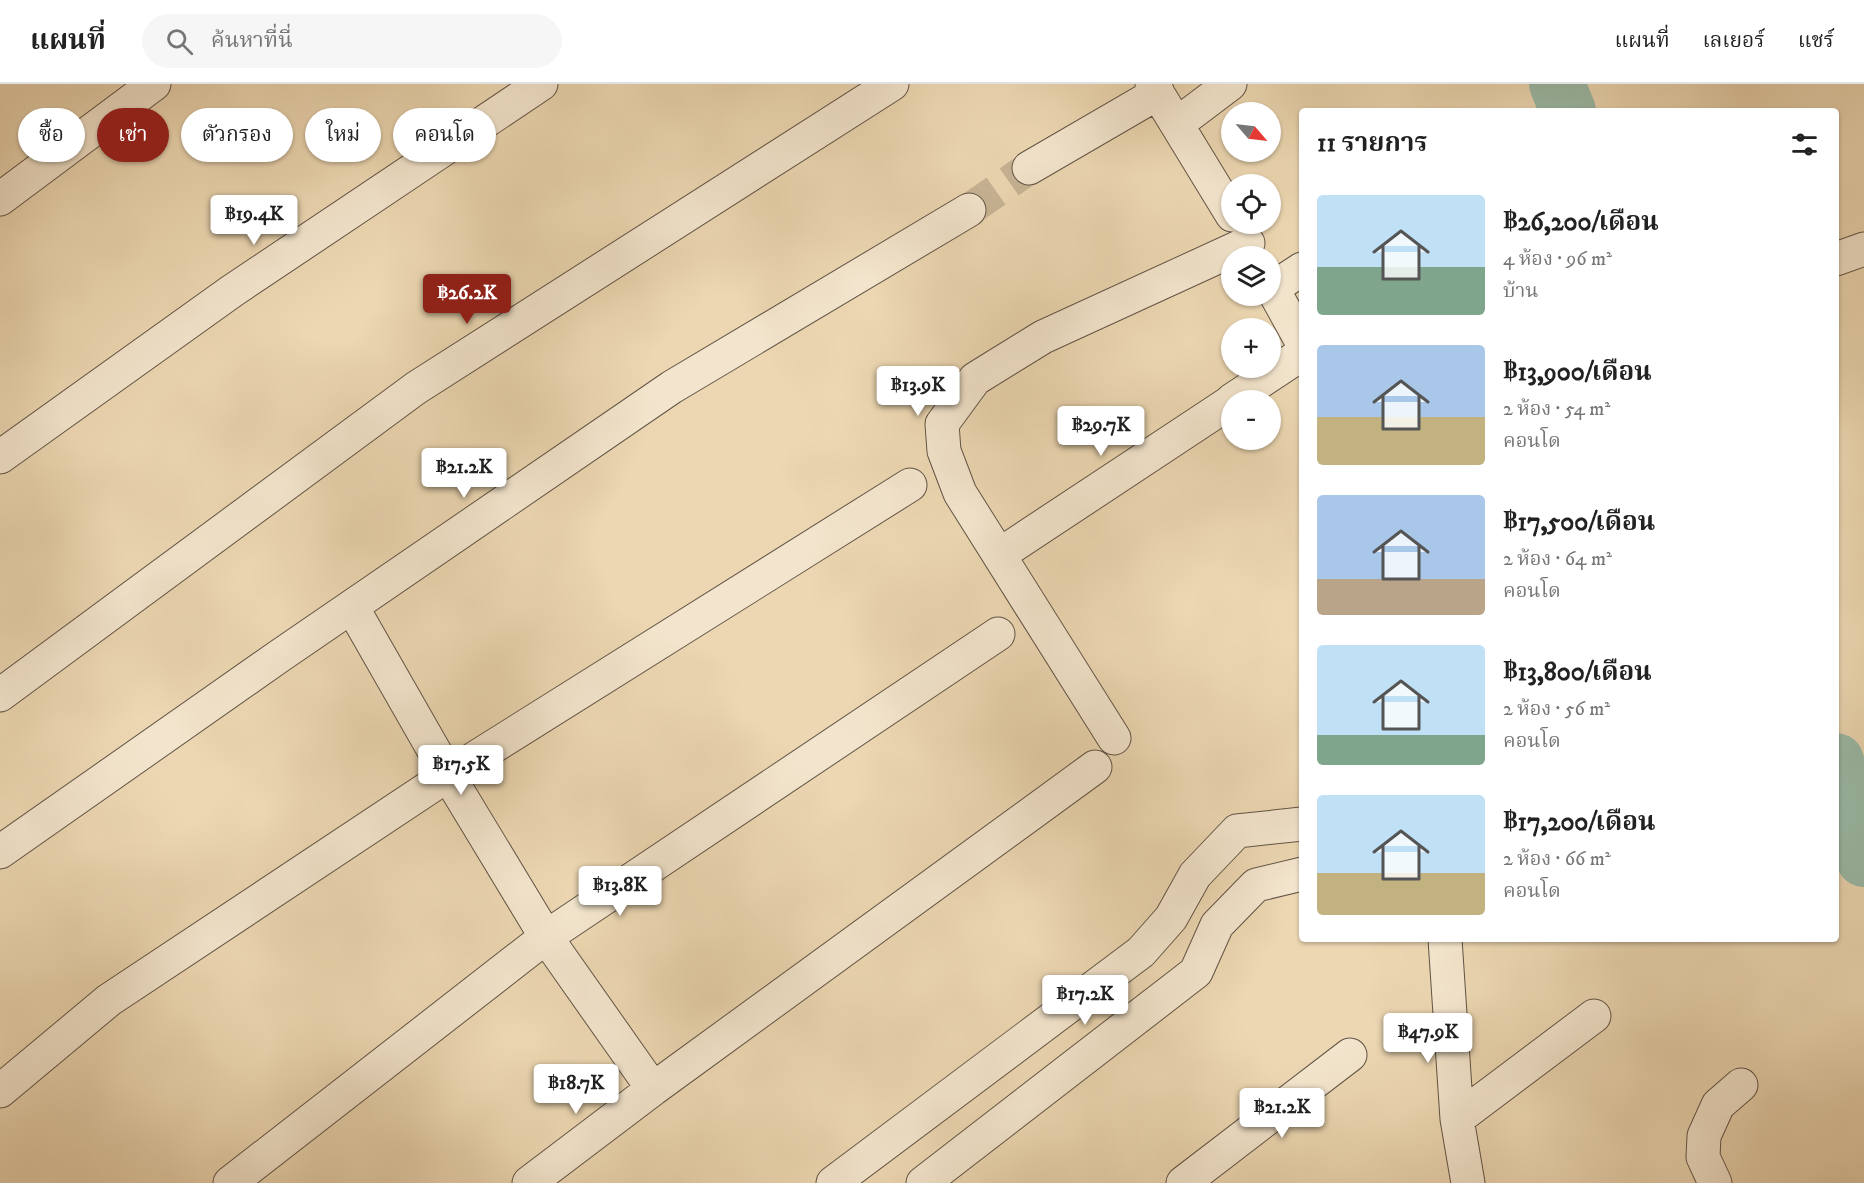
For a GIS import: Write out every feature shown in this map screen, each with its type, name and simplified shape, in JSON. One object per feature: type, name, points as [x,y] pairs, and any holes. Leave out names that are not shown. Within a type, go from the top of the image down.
[{"type":"street","points":[[0,199],[154,84]]},
{"type":"street","points":[[0,457],[232,291],[541,84]]},
{"type":"street","points":[[0,696],[416,388],[892,84]]},
{"type":"street","points":[[1177,124],[1230,84]]},
{"type":"street","points":[[1029,168],[1155,88],[1221,197]]},
{"type":"street","points":[[0,852],[278,657],[672,387],[969,210]]},
{"type":"street","points":[[1114,738],[960,493],[944,451],[942,424],[975,379],[1043,337],[1247,241]]},
{"type":"street","points":[[1839,258],[1864,249]]},
{"type":"street","points":[[1281,281],[1299,271]]},
{"type":"street","points":[[1281,303],[1299,336]]},
{"type":"street","points":[[1248,390],[1299,356]]},
{"type":"street","points":[[999,555],[1221,408]]},
{"type":"street","points":[[0,1091],[109,1000],[448,775],[910,485]]},
{"type":"street","points":[[352,607],[448,775],[546,937],[653,1089]]},
{"type":"street","points":[[230,1183],[546,937],[998,634]]},
{"type":"street","points":[[529,1183],[653,1089],[1095,766]]},
{"type":"street","points":[[833,1183],[1141,952],[1171,918],[1195,875],[1237,831],[1299,824]]},
{"type":"street","points":[[923,1183],[1196,972],[1217,925],[1256,885],[1299,875]]},
{"type":"street","points":[[1445,942],[1463,1180]]},
{"type":"street","points":[[1457,1119],[1594,1016]]},
{"type":"street","points":[[1183,1183],[1350,1055]]},
{"type":"street","points":[[1715,1183],[1703,1157],[1704,1136],[1718,1105],[1742,1085]]},
{"type":"waterway","points":[[1557,84],[1567,108]]},
{"type":"waterway","points":[[1839,772],[1864,859]]},
{"type":"tunnel","points":[[969,210],[1029,168]]}]
